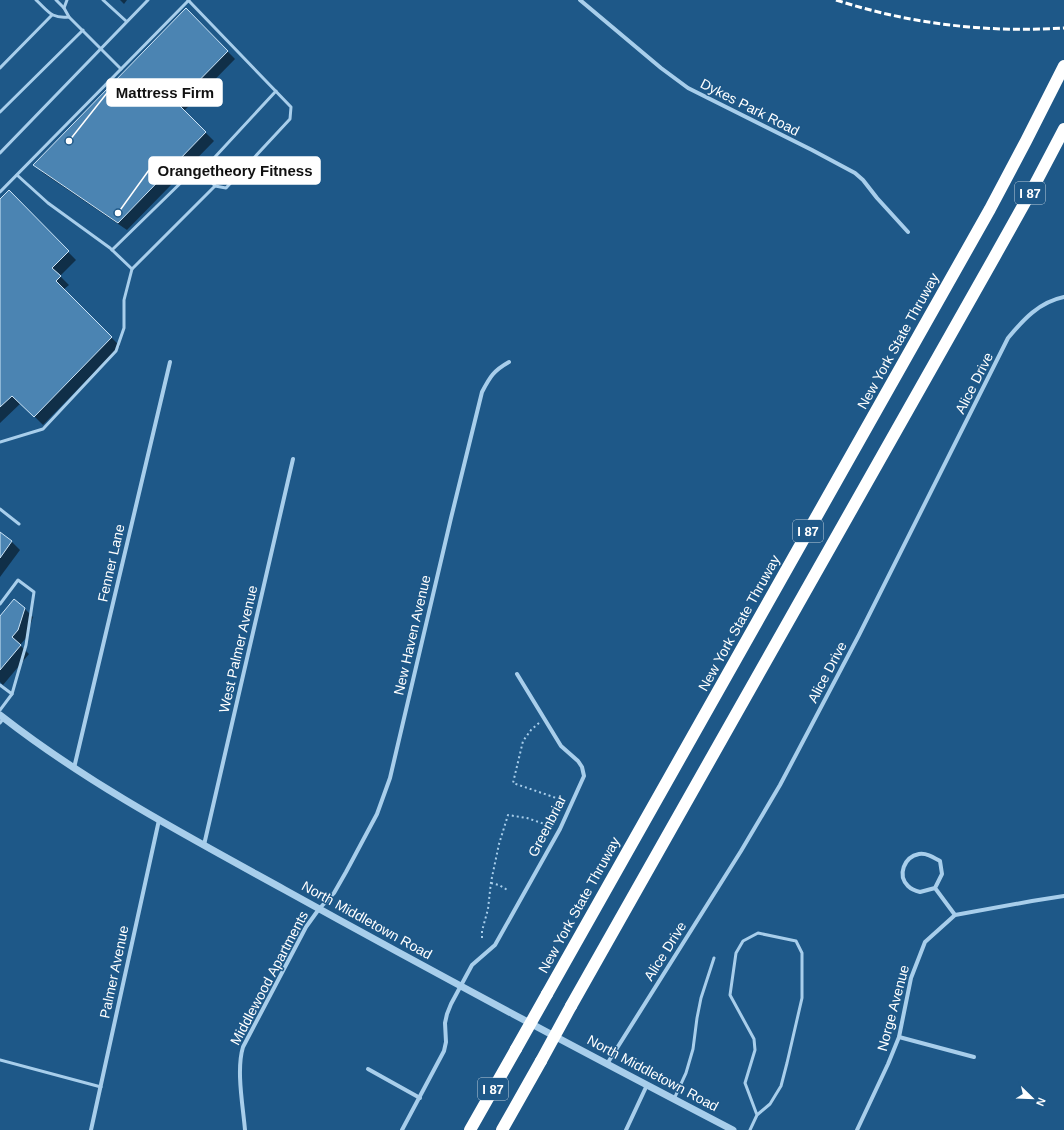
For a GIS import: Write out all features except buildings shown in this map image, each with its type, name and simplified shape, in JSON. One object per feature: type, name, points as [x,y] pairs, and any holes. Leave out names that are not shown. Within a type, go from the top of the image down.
[{"type":"highway","name":"New York State Thruway","points":[[470,1130],[990,209],[1064,66]]},
{"type":"highway","name":"I 87","points":[[502,1130],[1002,243],[1064,128]]},
{"type":"street","name":"Dykes Park Road","points":[[580,0],[661,68],[688,88],[783,135],[855,173],[863,180],[908,232]]},
{"type":"street","name":"Alice Drive","points":[[607,1064],[741,851],[780,785],[862,628],[1008,338],[1024,319],[1040,306],[1064,296]]},
{"type":"street","name":"Fenner Lane","points":[[74,769],[170,362]]},
{"type":"street","name":"New Haven Avenue","points":[[318,909],[334,893],[346,872],[377,814],[390,778],[482,392],[490,376],[499,367],[509,362]]},
{"type":"street","name":"West Palmer Avenue","points":[[204,845],[293,459]]},
{"type":"street","name":"Greenbriar","points":[[461,986],[472,965],[495,945],[560,829],[584,776],[578,761],[561,746],[517,674]]},
{"type":"street","name":"North Middletown Road","points":[[1,719],[74,769],[159,820],[318,909],[730,1129]]},
{"type":"street","name":"Palmer Avenue","points":[[91,1130],[159,820]]},
{"type":"street","points":[[919,854],[929,855],[940,861],[942,874],[935,888],[920,892],[908,887],[903,877],[903,866],[910,858],[919,854]]},
{"type":"street","points":[[935,888],[955,915],[1032,900],[1064,896]]},
{"type":"street","name":"Middlewood Apartments","points":[[245,1130],[240,1070],[243,1047],[306,927],[318,909]]},
{"type":"street","name":"Norge Avenue","points":[[857,1130],[899,1037],[911,978],[925,942],[955,915]]},
{"type":"street","points":[[402,1130],[444,1051],[446,1042],[445,1023],[447,1014],[461,986]]},
{"type":"street","points":[[899,1037],[974,1057]]},
{"type":"street","points":[[368,1069],[420,1098]]},
{"type":"street","points":[[626,1130],[647,1085]]},
{"type":"lane","points":[[36,0],[52,15],[57,17],[69,17]]},
{"type":"lane","points":[[56,0],[64,8],[69,17],[121,69]]},
{"type":"lane","points":[[64,8],[67,0]]},
{"type":"lane","points":[[102,0],[126,21]]},
{"type":"lane","points":[[0,153],[126,21],[148,0]]},
{"type":"lane","points":[[0,192],[189,0],[291,107],[290,119],[226,188],[215,186],[198,166],[112,250]]},
{"type":"lane","points":[[0,68],[52,15]]},
{"type":"lane","points":[[0,112],[83,30]]},
{"type":"lane","points":[[202,171],[276,91]]},
{"type":"lane","points":[[17,175],[48,203],[112,250],[132,269]]},
{"type":"lane","points":[[0,442],[43,429],[116,351],[124,328],[124,300],[132,269],[215,186]]},
{"type":"lane","points":[[0,509],[19,524]]},
{"type":"lane","points":[[0,604],[18,580],[34,592],[26,645],[12,694],[0,710]]},
{"type":"lane","points":[[0,685],[12,694]]},
{"type":"lane","points":[[750,1130],[757,1116],[770,1104],[781,1086],[802,998],[802,953],[796,941],[758,933],[743,941],[736,953],[730,995],[754,1039],[755,1050],[745,1083],[757,1116]]},
{"type":"lane","points":[[674,1099],[686,1073],[693,1049],[696,1018],[714,958]]},
{"type":"lane","points":[[0,1060],[101,1087]]},
{"type":"path","points":[[544,718],[531,730],[523,741],[513,783],[571,804]]},
{"type":"path","points":[[482,938],[482,931],[488,909],[491,884],[499,844],[508,815],[527,818],[560,829]]},
{"type":"path","points":[[491,884],[499,885],[508,890]]},
{"type":"railway","points":[[836,0],[892,15],[949,25],[1006,29],[1064,28]]},
{"type":"place","name":"Mattress Firm","points":[[69,141]]},
{"type":"place","name":"Orangetheory Fitness","points":[[118,213]]}]
